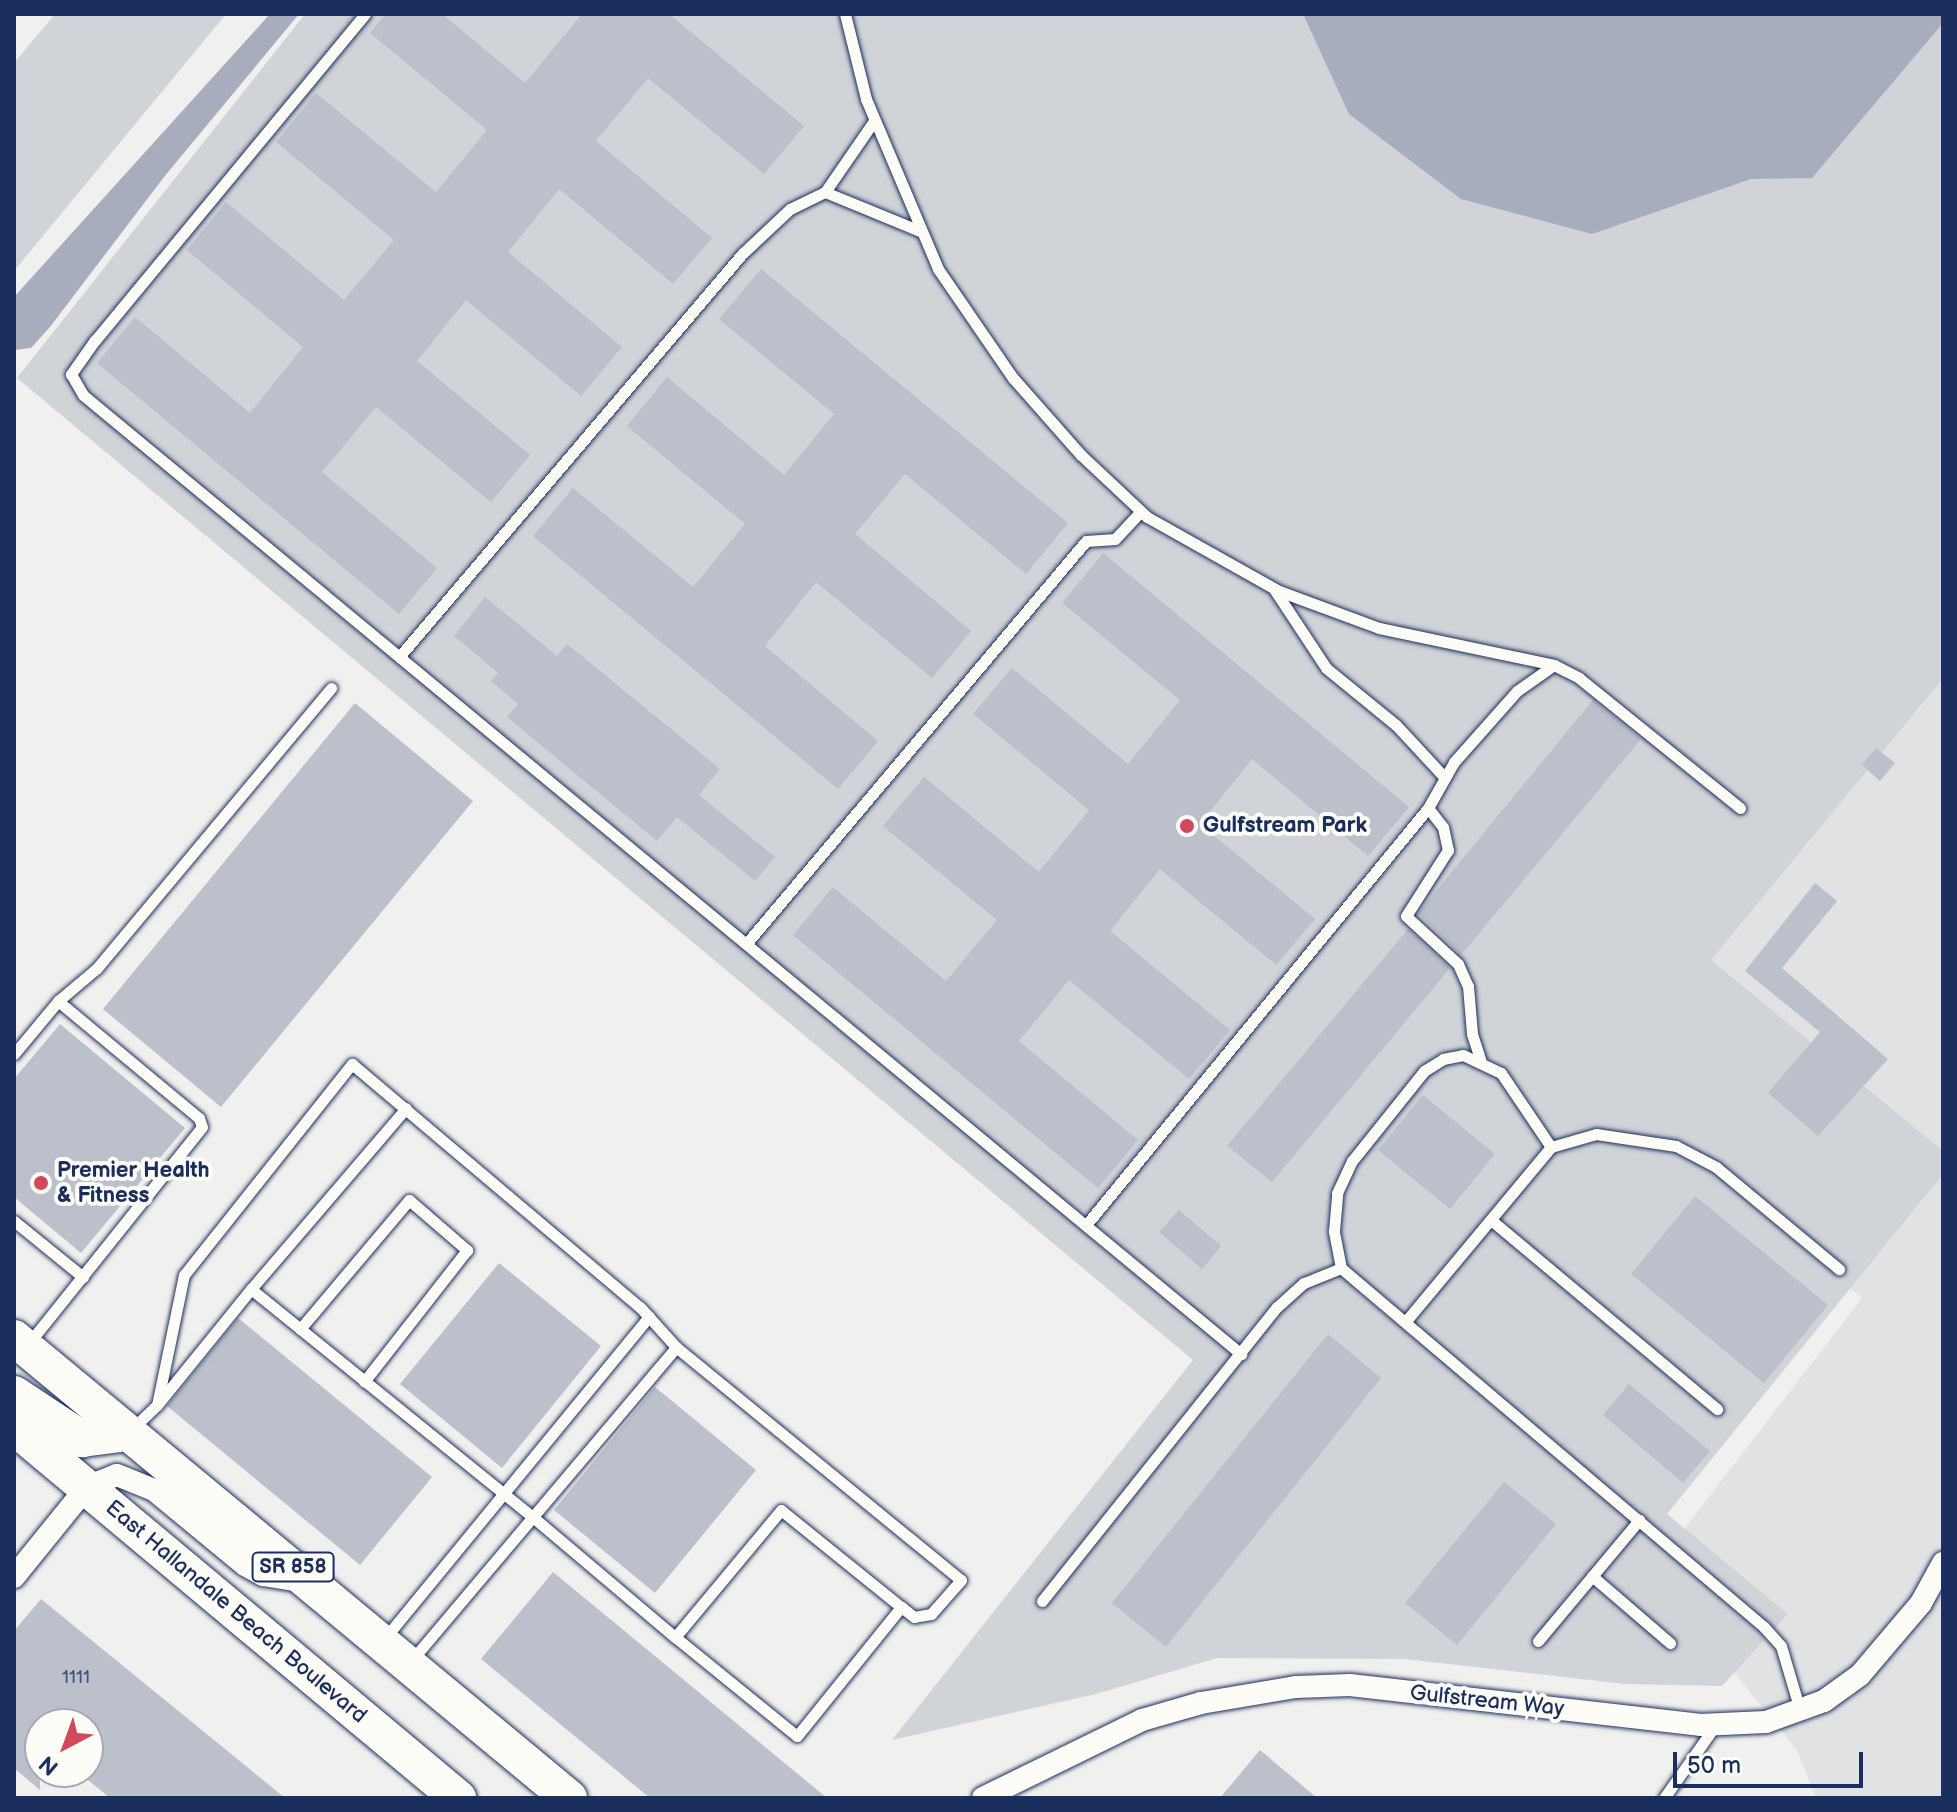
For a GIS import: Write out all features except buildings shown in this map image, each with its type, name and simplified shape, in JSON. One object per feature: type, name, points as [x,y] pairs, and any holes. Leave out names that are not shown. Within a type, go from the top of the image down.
[{"type":"main road","name":"SR 858","points":[[20,1343],[569,1798]]},
{"type":"main road","points":[[14,1394],[82,1439],[127,1433]]},
{"type":"main road","name":"East Hallandale Beach Boulevard","points":[[14,1427],[458,1798]]},
{"type":"street","points":[[14,1577],[87,1487],[117,1475],[142,1482],[245,1565],[263,1575],[319,1588]]},
{"type":"street","name":"Gulfstream Way","points":[[983,1798],[1142,1720],[1201,1703],[1296,1687],[1350,1685],[1715,1726],[1766,1722],[1801,1712],[1845,1686],[1880,1655],[1921,1603],[1943,1563]]},
{"type":"lane","points":[[365,14],[71,374],[83,395],[1241,1354]]},
{"type":"lane","points":[[845,14],[874,121],[921,232],[978,334],[1081,455],[1141,511],[1274,588],[1379,628],[1554,665],[1579,678],[1740,808]]},
{"type":"lane","points":[[399,657],[742,254],[790,209],[825,192],[874,121]]},
{"type":"lane","points":[[825,192],[900,219],[921,232]]},
{"type":"lane","points":[[746,944],[1086,541],[1115,539],[1141,511]]},
{"type":"lane","points":[[1274,588],[1326,668],[1396,725],[1445,778]]},
{"type":"lane","points":[[1086,1225],[1428,808],[1445,778],[1517,691],[1554,665]]},
{"type":"lane","points":[[14,1054],[58,1001],[97,968],[331,688]]},
{"type":"lane","points":[[1428,808],[1443,827],[1448,850],[1406,916],[1458,964],[1468,986],[1472,1034],[1481,1061]]},
{"type":"lane","points":[[20,1343],[83,1277],[202,1127],[199,1118],[58,1001]]},
{"type":"lane","points":[[1551,1147],[1501,1073],[1463,1055],[1443,1059],[1424,1071],[1352,1161],[1337,1193],[1334,1231],[1341,1268],[1639,1520],[1781,1646],[1801,1712]]},
{"type":"lane","points":[[157,1405],[184,1275],[352,1064],[649,1317],[676,1347],[961,1580],[931,1614],[914,1617],[781,1510],[675,1637]]},
{"type":"lane","points":[[127,1433],[157,1405],[251,1289],[406,1108]]},
{"type":"lane","points":[[1406,1321],[1551,1147],[1596,1134],[1676,1146],[1716,1167],[1839,1269]]},
{"type":"lane","points":[[300,1329],[409,1200],[467,1250],[364,1382]]},
{"type":"lane","points":[[1491,1220],[1717,1409]]},
{"type":"lane","points":[[14,1221],[83,1277]]},
{"type":"lane","points":[[1042,1601],[1241,1354],[1304,1283],[1341,1268]]},
{"type":"lane","points":[[251,1289],[797,1736],[901,1607]]},
{"type":"lane","points":[[396,1652],[503,1494],[649,1317]]},
{"type":"lane","points":[[396,1652],[534,1518],[676,1347]]},
{"type":"lane","points":[[1538,1641],[1639,1520]]},
{"type":"lane","points":[[1592,1576],[1670,1643]]},
{"type":"lane","points":[[1664,1798],[1715,1726]]},
{"type":"shaded area","points":[[55,14],[226,14],[14,271],[14,63]]},
{"type":"shaded area","name":"Gulfstream Park","points":[[305,14],[1943,14],[1943,678],[1711,960],[1943,1151],[1943,1174],[1667,1514],[1788,1614],[1722,1686],[1625,1684],[1405,1659],[1217,1658],[1096,1694],[892,1740],[1193,1360],[17,378]]},
{"type":"shaded area","points":[[1943,14],[1943,1798],[1816,1798],[1797,1750],[1652,1571],[1862,1298],[1503,1014]]},
{"type":"water","points":[[270,14],[299,14],[164,177],[50,327],[31,348],[14,350],[14,297]]},
{"type":"water","points":[[1303,14],[1943,14],[1943,23],[1812,178],[1751,179],[1592,234],[1461,199],[1349,114]]},
{"type":"place","name":"Gulfstream Park","points":[[1187,826]]},
{"type":"place","name":"Premier Health & Fitness","points":[[41,1183]]}]
